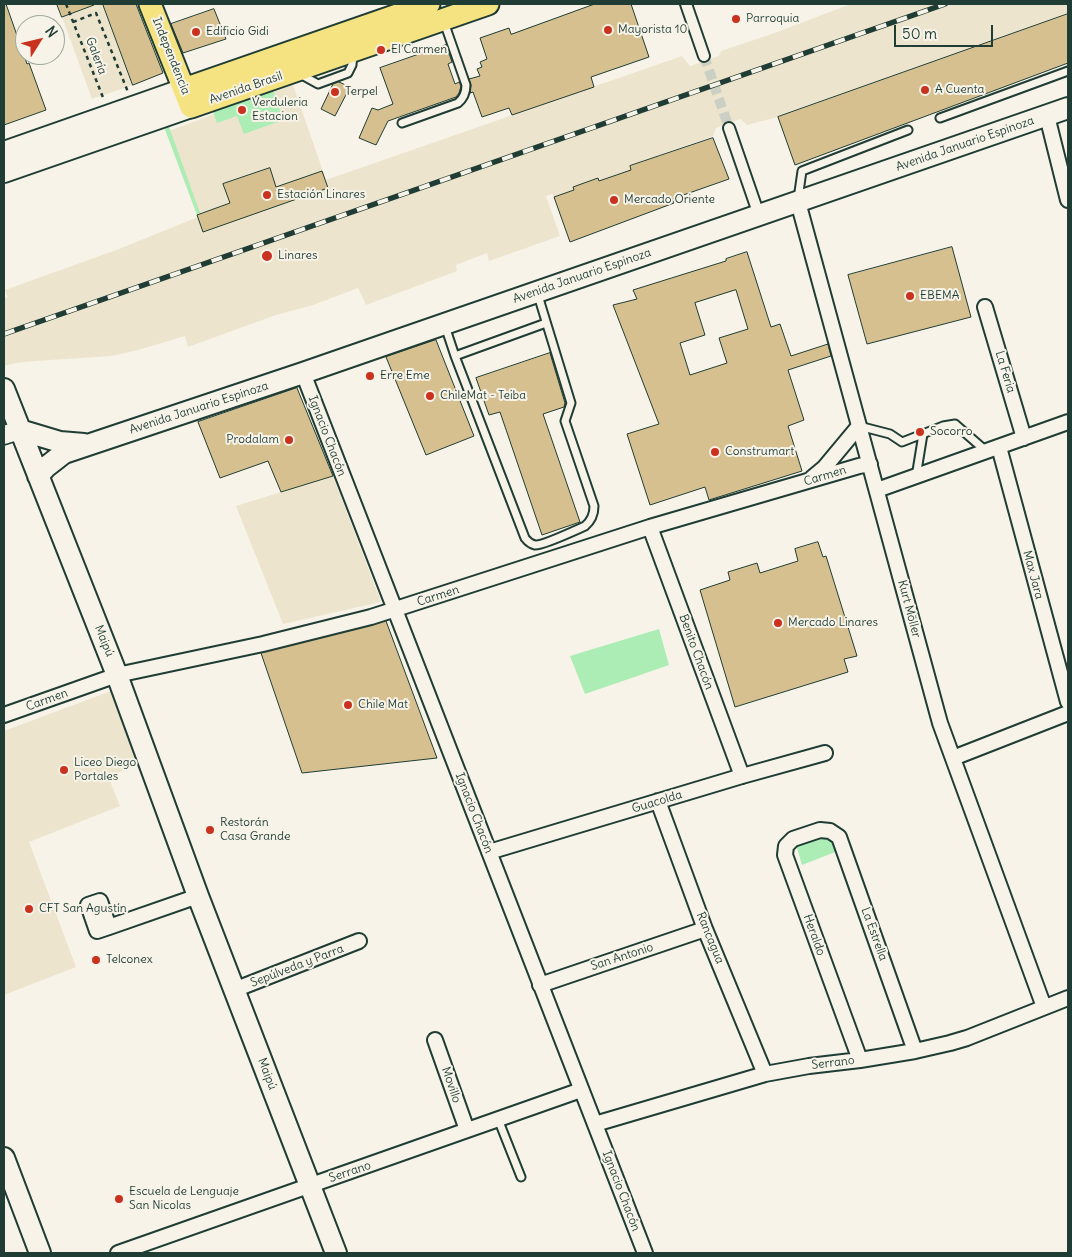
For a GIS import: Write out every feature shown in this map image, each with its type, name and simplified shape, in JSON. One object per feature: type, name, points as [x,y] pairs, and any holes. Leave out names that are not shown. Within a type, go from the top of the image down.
[{"type":"main road","name":"Independencia","points":[[150,4],[188,98]]},
{"type":"main road","name":"Avenida Brasil","points":[[4,172],[188,98],[440,12],[488,4]]},
{"type":"main road","name":"Avenida Brasil","points":[[4,152],[110,115],[290,73],[354,50],[440,12]]},
{"type":"main road","name":"Avenida Januario Espinoza","points":[[38,476],[64,453],[303,373],[1068,108]]},
{"type":"main road","name":"Maipú","points":[[4,389],[12,432],[38,476],[117,675],[198,896],[336,1253]]},
{"type":"main road","name":"Avenida Januario Espinoza","points":[[12,432],[60,442],[83,444],[95,442]]},
{"type":"main road","points":[[4,1158],[40,1253]]},
{"type":"street","points":[[686,4],[704,56]]},
{"type":"street","points":[[1047,116],[1068,200]]},
{"type":"street","points":[[729,128],[759,215]]},
{"type":"street","name":"Kurt Möller","points":[[798,202],[940,723],[1044,1008]]},
{"type":"street","name":"La Feria","points":[[985,307],[1024,438]]},
{"type":"street","name":"Ignacio Chacón","points":[[303,373],[644,1253]]},
{"type":"street","points":[[877,490],[1068,422]]},
{"type":"street","points":[[807,482],[824,468],[859,426]]},
{"type":"street","name":"Max Jara","points":[[993,449],[1067,696]]},
{"type":"street","name":"Carmen","points":[[4,716],[117,675],[263,644],[371,617],[650,528],[870,464]]},
{"type":"street","name":"Benito Chacón","points":[[650,528],[742,776]]},
{"type":"street","points":[[953,758],[1068,713]]},
{"type":"street","name":"Guacolda","points":[[489,852],[825,753]]},
{"type":"street","name":"Rancagua","points":[[658,801],[705,929],[765,1074]]},
{"type":"street","name":"La Estrella","points":[[820,830],[830,831],[839,837],[915,1051]]},
{"type":"street","name":"Heraldo","points":[[820,830],[793,839],[786,846],[785,855],[860,1060]]},
{"type":"street","points":[[109,927],[198,896]]},
{"type":"street","name":"San Antonio","points":[[540,984],[705,929]]},
{"type":"street","name":"Sepúlveda y Parra","points":[[234,990],[359,941]]},
{"type":"street","name":"Serrano","points":[[595,1124],[765,1074],[915,1051],[950,1043],[1068,998]]},
{"type":"street","name":"Movillo","points":[[435,1040],[467,1130]]},
{"type":"street","name":"Serrano","points":[[118,1253],[581,1090]]},
{"type":"lane","points":[[402,123],[458,103],[464,96],[466,85],[440,12]]},
{"type":"lane","points":[[940,118],[1068,70]]},
{"type":"lane","points":[[798,202],[802,171],[908,130]]},
{"type":"lane","points":[[444,324],[524,538],[532,544],[540,544],[585,526],[590,522],[594,512],[593,502],[565,422],[572,403],[537,292]]},
{"type":"lane","points":[[455,356],[546,323]]},
{"type":"lane","points":[[859,426],[890,434],[902,442],[943,426],[956,424],[993,449]]},
{"type":"lane","points":[[916,477],[924,434]]},
{"type":"lane","points":[[498,1119],[521,1177]]},
{"type":"path","name":"Galería","points":[[66,4],[110,115]]},
{"type":"path","points":[[73,22],[96,13],[128,93]]},
{"type":"shaded area","points":[[97,4],[103,4],[133,85],[92,99],[65,25],[65,16]]},
{"type":"shaded area","points":[[851,4],[1068,4],[1068,14],[778,117],[747,125],[740,119],[716,128],[713,136],[658,156],[658,159],[630,166],[631,170],[599,181],[597,178],[574,187],[574,190],[554,197],[552,194],[546,196],[560,236],[489,261],[487,253],[456,265],[457,271],[366,305],[358,288],[188,347],[185,336],[111,356],[35,361],[4,366],[4,299],[8,297],[5,290],[119,249],[198,217],[166,132],[293,85],[326,180],[682,56],[690,66],[719,56],[721,51]]},
{"type":"shaded area","points":[[333,476],[381,602],[283,624],[236,506]]},
{"type":"shaded area","name":"Liceo Diego Portales","points":[[111,691],[140,765],[108,776],[120,806],[29,842],[76,967],[4,995],[4,731]]},
{"type":"green space","points":[[272,87],[283,120],[244,134],[237,116],[217,123],[211,105]]},
{"type":"green space","points":[[167,121],[200,213],[197,215],[163,124]]},
{"type":"green space","points":[[659,629],[669,665],[585,694],[570,656]]},
{"type":"green space","points":[[830,831],[838,851],[802,865],[795,841]]},
{"type":"building","points":[[4,4],[6,4],[15,30],[15,65],[30,65],[46,110],[4,125]]},
{"type":"building","points":[[57,4],[94,4],[65,16],[61,15]]},
{"type":"building","points":[[103,4],[136,4],[163,73],[133,85]]},
{"type":"building","points":[[595,4],[631,4],[649,57],[591,77],[594,87],[512,115],[509,108],[482,117],[473,92],[470,93],[471,85],[469,79],[480,76],[477,69],[482,67],[480,62],[487,59],[480,38],[509,28],[511,34]]},
{"type":"building","name":"Edificio Gidi","points":[[214,9],[226,39],[183,53],[171,24]]},
{"type":"building","name":"A Cuenta","points":[[1068,14],[1068,63],[795,165],[778,117]]},
{"type":"building","points":[[446,45],[452,62],[448,64],[455,84],[459,82],[461,86],[456,97],[388,121],[376,145],[359,138],[372,108],[378,110],[393,104],[380,68]]},
{"type":"building","points":[[339,82],[350,87],[335,116],[321,109],[333,84]]},
{"type":"building","name":"Mercado Oriente","points":[[713,138],[729,179],[672,199],[674,203],[570,242],[554,197],[574,190],[573,187],[598,178],[599,181],[631,170],[630,166]]},
{"type":"building","name":"Estación Linares","points":[[270,168],[276,187],[322,171],[328,188],[203,232],[197,215],[230,203],[223,184]]},
{"type":"building","name":"EBEMA","points":[[952,247],[971,317],[867,344],[848,275]]},
{"type":"building","points":[[747,252],[771,327],[780,324],[791,356],[828,344],[831,356],[788,370],[804,420],[788,426],[802,471],[709,500],[705,487],[650,505],[627,434],[659,424],[613,305],[637,299],[633,290],[726,261],[726,259]],"holes":[[[736,290],[748,329],[719,338],[727,363],[690,375],[680,343],[705,335],[695,303]]]},
{"type":"building","name":"ChileMat - Teiba","points":[[436,340],[474,436],[426,455],[386,357]]},
{"type":"building","points":[[550,353],[565,403],[564,407],[543,414],[580,522],[542,535],[500,412],[489,415],[476,378]]},
{"type":"building","name":"Prodalam","points":[[297,388],[333,476],[281,492],[268,461],[220,478],[198,422]]},
{"type":"building","name":"Mercado Linares","points":[[818,542],[823,557],[826,556],[857,656],[844,659],[848,672],[735,707],[700,590],[730,580],[728,572],[757,563],[760,573],[798,561],[795,549]]},
{"type":"building","name":"Chile Mat","points":[[386,621],[437,758],[302,773],[261,653]]},
{"type":"tunnel","points":[[704,56],[729,128]]},
{"type":"railway","points":[[4,334],[945,4]]},
{"type":"place","name":"Parroquia","points":[[736,19]]},
{"type":"place","name":"Mayorista 10","points":[[608,30]]},
{"type":"place","name":"Edificio Gidi","points":[[196,32]]},
{"type":"place","name":"El Carmen","points":[[381,50]]},
{"type":"place","name":"A Cuenta","points":[[925,90]]},
{"type":"place","name":"Terpel","points":[[335,92]]},
{"type":"place","name":"Verduleria Estacion","points":[[242,110]]},
{"type":"place","name":"Estación Linares","points":[[267,195]]},
{"type":"place","name":"Mercado Oriente","points":[[614,200]]},
{"type":"place","name":"Linares","points":[[267,256]]},
{"type":"place","name":"EBEMA","points":[[910,296]]},
{"type":"place","name":"Erre Eme","points":[[370,376]]},
{"type":"place","name":"ChileMat - Teiba","points":[[430,396]]},
{"type":"place","name":"Socorro","points":[[920,432]]},
{"type":"place","name":"Prodalam","points":[[289,440]]},
{"type":"place","name":"Construmart","points":[[715,452]]},
{"type":"place","name":"Mercado Linares","points":[[778,623]]},
{"type":"place","name":"Chile Mat","points":[[348,705]]},
{"type":"place","name":"Liceo Diego Portales","points":[[64,770]]},
{"type":"place","name":"Restorán Casa Grande","points":[[210,830]]},
{"type":"place","name":"CFT San Agustín","points":[[29,909]]},
{"type":"place","name":"Telconex","points":[[96,960]]},
{"type":"place","name":"Escuela de Lenguaje San Nicolas","points":[[119,1199]]}]
